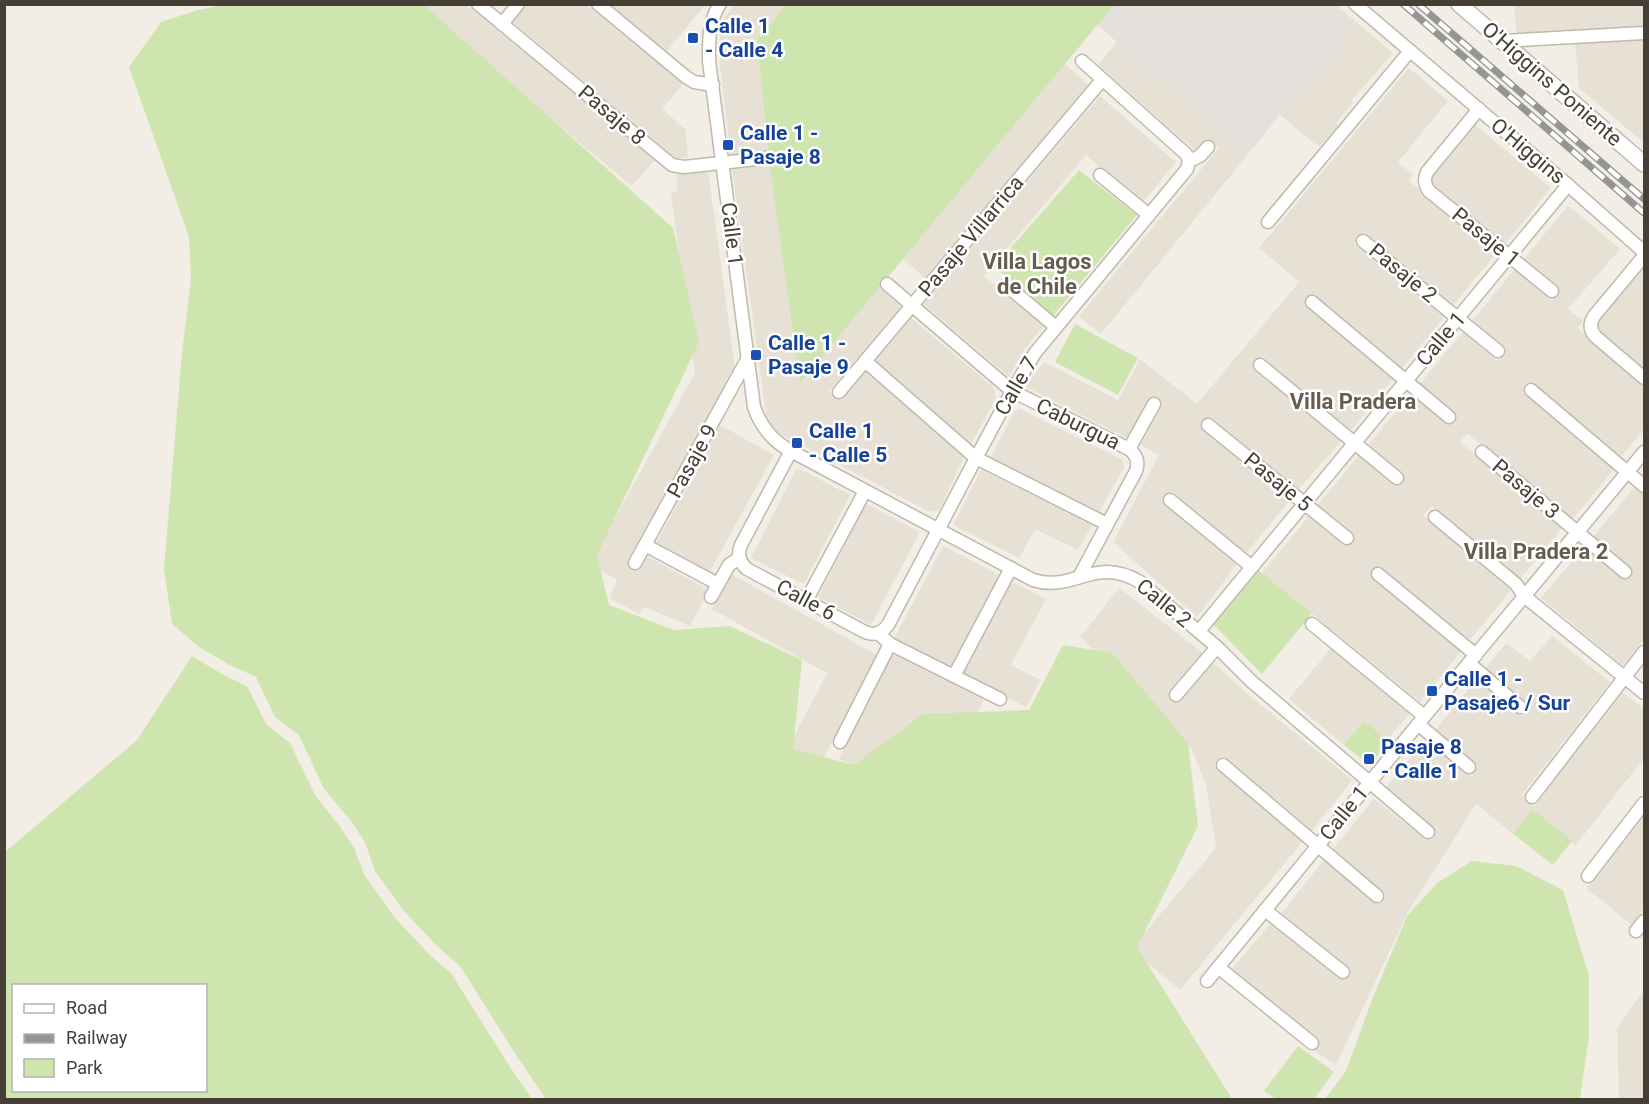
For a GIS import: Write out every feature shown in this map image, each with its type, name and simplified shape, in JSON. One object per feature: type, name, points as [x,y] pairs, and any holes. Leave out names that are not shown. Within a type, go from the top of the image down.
[{"type":"street","name":"Pasaje 8","points":[[478,4],[672,165],[684,167],[767,158]]},
{"type":"street","points":[[502,24],[518,4]]},
{"type":"street","points":[[598,4],[686,77],[694,82],[712,86]]},
{"type":"street","name":"Calle 1","points":[[720,4],[712,20],[709,62],[754,407],[767,433],[791,452]]},
{"type":"street","name":"O'Higgins","points":[[1355,4],[1568,185],[1644,254]]},
{"type":"street","name":"O'Higgins Poniente","points":[[1461,5],[1644,164]]},
{"type":"street","points":[[1502,41],[1644,33]]},
{"type":"street","points":[[1268,222],[1410,51]]},
{"type":"street","points":[[1082,61],[1186,154],[1189,161]]},
{"type":"street","name":"Pasaje Villarrica","points":[[839,392],[1102,80]]},
{"type":"street","name":"Pasaje 1","points":[[1479,109],[1427,172],[1424,182],[1429,191],[1552,291]]},
{"type":"street","name":"Calle 7","points":[[878,633],[888,625],[1012,391],[1035,353],[1187,169],[1189,161],[1200,156],[1208,147]]},
{"type":"street","points":[[1100,175],[1149,215]]},
{"type":"street","name":"Calle 1","points":[[1199,631],[1568,185]]},
{"type":"street","name":"Pasaje 2","points":[[1364,241],[1498,351]]},
{"type":"street","points":[[1644,254],[1593,316],[1590,327],[1596,337],[1644,378]]},
{"type":"street","name":"Caburgua","points":[[887,284],[1012,391],[1130,449],[1136,455],[1138,467],[1078,577]]},
{"type":"street","points":[[1006,285],[1056,327]]},
{"type":"street","points":[[1312,302],[1449,417]]},
{"type":"street","name":"Pasaje 9","points":[[635,563],[748,358]]},
{"type":"street","points":[[865,361],[976,458],[1107,524]]},
{"type":"street","points":[[1260,365],[1397,478]]},
{"type":"street","points":[[1532,390],[1644,486]]},
{"type":"street","points":[[1130,449],[1154,404]]},
{"type":"street","name":"Pasaje 5","points":[[1208,425],[1347,538]]},
{"type":"street","points":[[711,597],[729,565],[740,558],[738,554],[741,544],[791,452]]},
{"type":"street","name":"Calle 2","points":[[791,452],[1033,580],[1056,583],[1103,571],[1131,576],[1149,588],[1199,631],[1251,681],[1428,832]]},
{"type":"street","name":"Pasaje 3","points":[[1482,452],[1625,572]]},
{"type":"street","name":"Calle 1","points":[[1207,981],[1644,452]]},
{"type":"street","points":[[806,601],[865,491]]},
{"type":"street","points":[[1170,500],[1252,567]]},
{"type":"street","points":[[1435,517],[1516,584],[1524,596],[1644,693]]},
{"type":"street","points":[[645,545],[718,584]]},
{"type":"street","name":"Calle 6","points":[[740,558],[747,568],[806,601],[863,631],[878,633]]},
{"type":"street","points":[[954,676],[1011,568]]},
{"type":"street","points":[[1378,574],[1472,659],[1520,707]]},
{"type":"street","points":[[1312,624],[1421,720],[1469,767]]},
{"type":"street","points":[[878,633],[890,644],[1000,699]]},
{"type":"street","points":[[840,742],[890,644]]},
{"type":"street","points":[[1176,695],[1216,647]]},
{"type":"street","points":[[1532,797],[1644,652]]},
{"type":"street","points":[[1223,765],[1377,896]]},
{"type":"street","points":[[1588,876],[1644,803]]},
{"type":"street","points":[[1265,910],[1343,972]]},
{"type":"street","points":[[1636,931],[1644,921]]},
{"type":"street","points":[[1218,967],[1312,1043]]},
{"type":"shaded area","points":[[413,5],[466,5],[655,160],[632,186]]},
{"type":"shaded area","points":[[524,5],[586,5],[683,84],[662,109],[686,130],[688,158],[676,158],[511,21]]},
{"type":"shaded area","points":[[609,5],[705,5],[666,52]]},
{"type":"shaded area","points":[[735,5],[786,5],[757,40],[768,152],[731,156],[719,57],[720,35],[725,17]]},
{"type":"shaded area","points":[[1114,5],[1336,5],[1356,22],[1248,154],[1097,25]]},
{"type":"shaded area","points":[[1514,5],[1644,5],[1644,143],[1579,88],[1574,31],[1517,35]]},
{"type":"shaded area","points":[[1356,22],[1393,53],[1351,101],[1353,103],[1336,123],[1338,126],[1319,147],[1280,115]]},
{"type":"shaded area","points":[[1117,42],[1248,154],[1101,334],[1079,316],[1219,148],[1207,138],[1196,151],[1098,65]]},
{"type":"shaded area","points":[[1065,64],[1089,85],[925,278],[903,259]]},
{"type":"shaded area","points":[[1409,68],[1448,101],[1398,162],[1413,175],[1409,181],[1496,253],[1453,306],[1363,232],[1354,244],[1444,317],[1402,368],[1314,294],[1304,305],[1393,379],[1350,431],[1262,357],[1253,368],[1341,441],[1299,489],[1211,418],[1202,428],[1290,500],[1246,553],[1171,491],[1163,501],[1237,564],[1197,617],[1113,542],[1159,455],[1141,445],[1163,403],[1151,397],[1127,438],[1026,387],[1044,362],[1118,400],[1140,359],[1197,404],[1299,282],[1259,248]]},
{"type":"shaded area","points":[[1100,96],[1176,162],[1142,203],[1086,155],[984,276],[1044,325],[1024,350],[1009,377],[924,304]]},
{"type":"shaded area","points":[[1473,123],[1551,188],[1505,244],[1432,185],[1430,172]]},
{"type":"shaded area","points":[[770,164],[800,382],[879,287],[899,305],[899,309],[829,391],[841,401],[866,372],[964,457],[939,510],[930,512],[788,438],[770,423],[766,414],[732,169]]},
{"type":"shaded area","points":[[708,170],[735,368],[627,565],[638,571],[646,556],[709,590],[690,626],[645,607],[639,614],[610,598],[617,580],[590,564],[695,373],[671,194],[677,191],[677,174]]},
{"type":"shaded area","points":[[1567,207],[1570,207],[1620,249],[1568,309],[1583,321],[1578,328],[1644,385],[1644,430],[1621,457],[1532,382],[1523,392],[1614,469],[1571,521],[1467,433],[1460,442],[1562,528],[1519,580],[1432,506],[1423,515],[1511,590],[1470,640],[1379,566],[1371,577],[1461,651],[1420,702],[1262,573],[1309,516],[1345,546],[1353,537],[1317,506],[1360,454],[1397,485],[1404,477],[1367,446],[1411,394],[1447,424],[1455,416],[1419,385],[1463,332],[1498,361],[1506,353],[1471,322],[1515,269],[1552,299],[1559,290],[1523,260]]},
{"type":"shaded area","points":[[1641,272],[1644,275],[1644,369],[1597,328],[1596,324]]},
{"type":"shaded area","points":[[910,317],[993,387],[996,398],[970,446],[877,365],[876,359]]},
{"type":"shaded area","points":[[1020,409],[1121,459],[1125,466],[1099,512],[990,458],[1015,411]]},
{"type":"shaded area","points":[[720,425],[774,455],[709,573],[656,544]]},
{"type":"shaded area","points":[[797,468],[850,495],[804,584],[751,558]]},
{"type":"shaded area","points":[[981,470],[1092,525],[1078,550],[1035,529],[1019,558],[953,525]]},
{"type":"shaded area","points":[[1636,485],[1644,492],[1644,639],[1622,665],[1541,598],[1585,546],[1624,579],[1631,570],[1593,537]]},
{"type":"shaded area","points":[[866,504],[920,532],[871,625],[818,597]]},
{"type":"shaded area","points":[[943,546],[999,575],[1000,579],[952,666],[894,639]]},
{"type":"shaded area","points":[[731,574],[877,655],[822,761],[788,748],[827,673],[712,609]]},
{"type":"shaded area","points":[[1015,583],[1046,599],[1011,665],[1041,680],[1026,707],[966,675],[963,671],[1010,585]]},
{"type":"shaded area","points":[[1119,588],[1203,653],[1169,694],[1176,701],[1210,660],[1352,780],[1311,832],[1222,755],[1213,764],[1303,841],[1180,990],[1131,949],[1216,848],[1206,785],[1192,750],[1170,723],[1080,637]]},
{"type":"shaded area","points":[[1552,636],[1610,682],[1521,796],[1534,807],[1622,692],[1644,709],[1644,758],[1576,845],[1532,810],[1513,834],[1476,804],[1408,912],[1336,1065],[1312,1049],[1317,1040],[1230,971],[1272,922],[1344,979],[1350,971],[1280,915],[1324,860],[1379,903],[1385,894],[1332,850],[1374,799],[1426,840],[1433,832],[1384,790],[1425,740],[1471,776],[1478,766],[1435,730],[1477,679],[1521,714],[1528,705],[1485,669],[1506,643],[1530,661]]},
{"type":"shaded area","points":[[1331,648],[1410,713],[1387,740],[1364,721],[1344,745],[1289,699]]},
{"type":"shaded area","points":[[892,654],[984,700],[963,739],[864,770],[839,759]]},
{"type":"shaded area","points":[[1644,813],[1644,909],[1632,925],[1586,888]]},
{"type":"shaded area","points":[[1644,990],[1644,1099],[1619,1099],[1617,1028]]},
{"type":"green space","points":[[224,5],[424,5],[673,228],[699,342],[597,555],[609,605],[674,630],[729,626],[802,660],[793,749],[854,765],[923,714],[1029,710],[1063,645],[1112,653],[1188,743],[1198,826],[1137,947],[1232,1099],[546,1099],[460,966],[437,946],[404,911],[375,871],[365,842],[324,789],[299,735],[275,717],[256,677],[199,647],[172,624],[164,569],[182,352],[191,279],[189,237],[129,67],[161,22],[198,10]]},
{"type":"green space","points":[[786,5],[1114,5],[800,383],[768,152],[757,40]]},
{"type":"green space","points":[[1079,170],[1137,215],[1053,316],[994,267]]},
{"type":"green space","points":[[1075,324],[1138,358],[1118,395],[1055,362]]},
{"type":"green space","points":[[1258,570],[1312,613],[1262,674],[1213,624]]},
{"type":"green space","points":[[192,656],[247,686],[266,724],[290,743],[315,795],[354,848],[365,876],[395,918],[430,955],[451,973],[532,1099],[5,1099],[5,852],[137,740]]},
{"type":"green space","points":[[1364,721],[1389,741],[1371,763],[1367,763],[1344,745]]},
{"type":"green space","points":[[1532,809],[1572,841],[1553,865],[1513,834]]},
{"type":"green space","points":[[1472,861],[1516,866],[1563,890],[1589,976],[1589,1036],[1580,1099],[1325,1099],[1346,1071],[1373,997],[1407,916],[1437,883]]},
{"type":"green space","points":[[1298,1046],[1334,1072],[1314,1099],[1276,1099],[1264,1091]]},
{"type":"railway","points":[[1403,4],[1644,213]]},
{"type":"railway","points":[[1418,4],[1644,199]]},
{"type":"place","name":"Calle 1 - Calle 4","points":[[693,38]]},
{"type":"place","name":"Calle 1 - Pasaje 8","points":[[728,145]]},
{"type":"place","name":"Calle 1 - Pasaje 9","points":[[756,355]]},
{"type":"place","name":"Calle 1 - Calle 5","points":[[797,443]]},
{"type":"place","name":"Calle 1 - Pasaje6 / Sur","points":[[1432,691]]},
{"type":"place","name":"Pasaje 8 - Calle 1","points":[[1369,759]]},
{"type":"district","name":"Villa Lagos de Chile","points":[[1037,274]]},
{"type":"district","name":"Villa Pradera","points":[[1353,401]]},
{"type":"district","name":"Villa Pradera 2","points":[[1536,551]]}]
